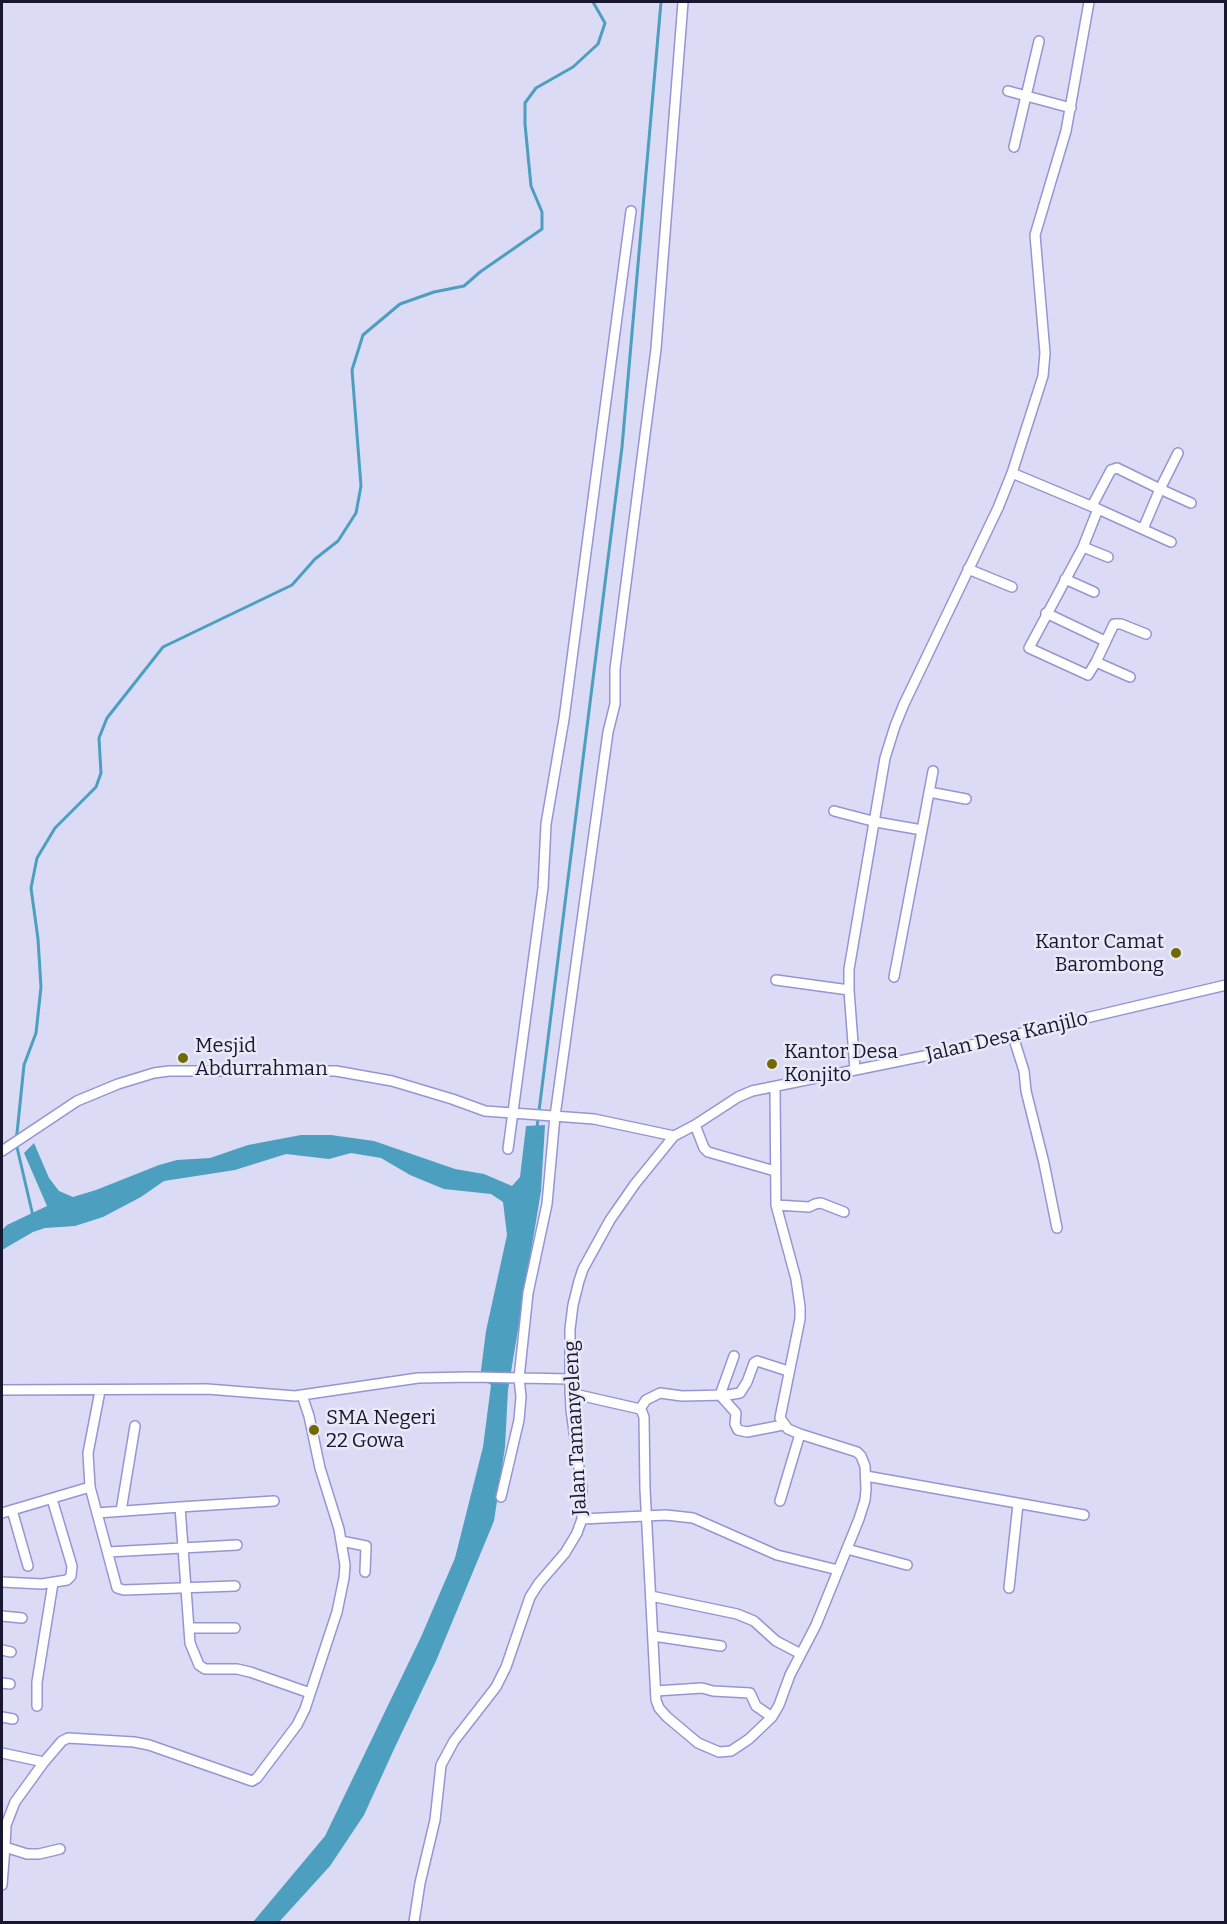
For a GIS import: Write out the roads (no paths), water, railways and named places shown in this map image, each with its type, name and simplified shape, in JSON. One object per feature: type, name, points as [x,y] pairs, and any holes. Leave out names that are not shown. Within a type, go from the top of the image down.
[{"type":"street","points":[[501,1497],[519,1420],[521,1397],[516,1378],[530,1276],[547,1204],[552,1116],[608,732],[615,704],[615,669],[656,349],[683,2]]},
{"type":"street","points":[[855,1070],[849,990],[851,950],[876,822],[885,758],[895,726],[998,508],[1012,473],[1044,369],[1045,353],[1035,235],[1041,209],[1056,170],[1071,108],[1089,2]]},
{"type":"street","points":[[1014,147],[1039,41]]},
{"type":"street","points":[[1008,91],[1071,108]]},
{"type":"street","points":[[508,1149],[515,1114],[543,888],[546,824],[571,668],[631,210]]},
{"type":"street","points":[[1143,529],[1178,453]]},
{"type":"street","points":[[1146,634],[1115,623],[1090,673],[1086,675],[1031,650],[1029,645],[1083,547],[1095,507],[1114,467],[1191,503]]},
{"type":"street","points":[[1012,473],[1095,507],[1171,542]]},
{"type":"street","points":[[1083,547],[1108,557]]},
{"type":"street","points":[[968,569],[1011,587]]},
{"type":"street","points":[[1065,579],[1094,592]]},
{"type":"street","points":[[1046,613],[1105,641]]},
{"type":"street","points":[[1096,662],[1130,677]]},
{"type":"street","points":[[894,977],[933,771]]},
{"type":"street","points":[[929,792],[966,799]]},
{"type":"street","points":[[834,811],[876,822],[922,830]]},
{"type":"street","points":[[776,980],[849,990]]},
{"type":"street","name":"Jalan Desa Kanjilo","points":[[674,1136],[752,1091],[775,1088],[1013,1036],[1226,985]]},
{"type":"street","points":[[1013,1036],[1024,1071],[1026,1091],[1057,1228]]},
{"type":"street","points":[[2,1151],[33,1128],[77,1101],[118,1084],[169,1071],[336,1071],[392,1081],[485,1111],[594,1119],[674,1136]]},
{"type":"street","points":[[775,1088],[776,1205],[800,1301],[800,1319],[780,1410],[783,1425]]},
{"type":"street","points":[[695,1125],[706,1151],[775,1171]]},
{"type":"street","name":"Jalan Tamanyeleng","points":[[414,1923],[420,1883],[435,1820],[441,1765],[454,1741],[496,1687],[506,1667],[530,1597],[565,1553],[582,1520],[582,1489],[570,1394],[570,1329],[573,1305],[583,1269],[610,1220],[635,1184],[674,1136]]},
{"type":"street","points":[[776,1205],[809,1207],[821,1203],[844,1212]]},
{"type":"street","points":[[720,1395],[734,1356]]},
{"type":"street","points":[[640,1409],[646,1400],[660,1393],[682,1396],[742,1392],[754,1363],[757,1361],[788,1371]]},
{"type":"street","points":[[2,1390],[207,1389],[302,1395],[418,1378],[570,1379]]},
{"type":"street","points":[[100,1390],[88,1453],[90,1487],[118,1589],[235,1586]]},
{"type":"street","points":[[570,1394],[640,1409]]},
{"type":"street","points":[[2,1885],[6,1847],[4,1825],[15,1802],[62,1741],[68,1738],[149,1744],[252,1781],[257,1778],[297,1725],[337,1612],[345,1566],[341,1541],[302,1395]]},
{"type":"street","points":[[640,1409],[644,1417],[653,1636],[659,1708],[698,1743],[719,1752],[732,1751],[772,1717],[779,1706],[790,1675],[816,1625],[863,1509],[866,1476],[863,1461],[857,1452],[800,1434],[783,1425],[747,1432],[738,1430],[735,1424],[736,1413],[720,1395]]},
{"type":"street","points":[[122,1511],[135,1426]]},
{"type":"street","points":[[780,1501],[800,1434]]},
{"type":"street","points":[[866,1476],[1084,1515]]},
{"type":"street","points":[[2,1513],[90,1487]]},
{"type":"street","points":[[2,1582],[53,1583],[69,1578],[72,1573],[51,1498]]},
{"type":"street","points":[[97,1513],[274,1501]]},
{"type":"street","points":[[1009,1588],[1018,1503]]},
{"type":"street","points":[[180,1507],[190,1643],[203,1668],[237,1669],[250,1672],[310,1693]]},
{"type":"street","points":[[12,1510],[28,1566]]},
{"type":"street","points":[[582,1520],[666,1515],[693,1518],[777,1555],[838,1569]]},
{"type":"street","points":[[341,1541],[366,1546],[365,1572]]},
{"type":"street","points":[[108,1552],[237,1545]]},
{"type":"street","points":[[847,1549],[907,1565]]},
{"type":"street","points":[[37,1706],[37,1682],[53,1583]]},
{"type":"street","points":[[651,1596],[737,1614],[754,1621],[776,1641],[801,1654]]},
{"type":"street","points":[[2,1616],[22,1618]]},
{"type":"street","points":[[189,1628],[235,1628]]},
{"type":"street","points":[[653,1636],[721,1646]]},
{"type":"street","points":[[656,1691],[702,1688],[713,1691],[750,1693],[756,1706],[772,1717]]},
{"type":"street","points":[[2,1717],[13,1719]]},
{"type":"street","points":[[2,1753],[44,1762]]},
{"type":"street","points":[[6,1847],[27,1854],[60,1849]]},
{"type":"water","points":[[545,1125],[541,1191],[508,1390],[505,1447],[494,1521],[436,1661],[364,1815],[330,1866],[279,1922],[253,1922],[325,1836],[421,1637],[455,1558],[483,1447],[491,1385],[480,1378],[486,1331],[507,1235],[503,1202],[491,1194],[444,1189],[410,1175],[381,1158],[351,1153],[329,1159],[286,1154],[235,1170],[164,1181],[141,1197],[103,1217],[75,1226],[45,1228],[33,1232],[2,1250],[2,1230],[7,1225],[47,1206],[24,1153],[34,1143],[49,1178],[59,1191],[73,1197],[177,1160],[210,1158],[248,1145],[301,1135],[331,1135],[374,1141],[455,1169],[484,1174],[512,1186],[520,1177],[526,1126]]},
{"type":"waterway","points":[[33,1216],[16,1143],[24,1065],[36,1033],[41,987],[38,939],[31,888],[37,858],[55,828],[96,787],[101,773],[99,738],[107,718],[163,647],[292,585],[315,559],[338,541],[356,513],[361,486],[352,370],[363,335],[400,304],[434,292],[464,286],[480,272],[542,229],[542,212],[531,186],[525,103],[536,88],[573,67],[598,44],[605,23],[593,2]]},
{"type":"waterway","points":[[537,1127],[622,447],[661,2]]},
{"type":"place","name":"Kantor Camat Barombong","points":[[1176,953]]},
{"type":"place","name":"Mesjid Abdurrahman","points":[[183,1058]]},
{"type":"place","name":"Kantor Desa Konjito","points":[[772,1064]]},
{"type":"place","name":"SMA Negeri 22 Gowa","points":[[314,1430]]}]
